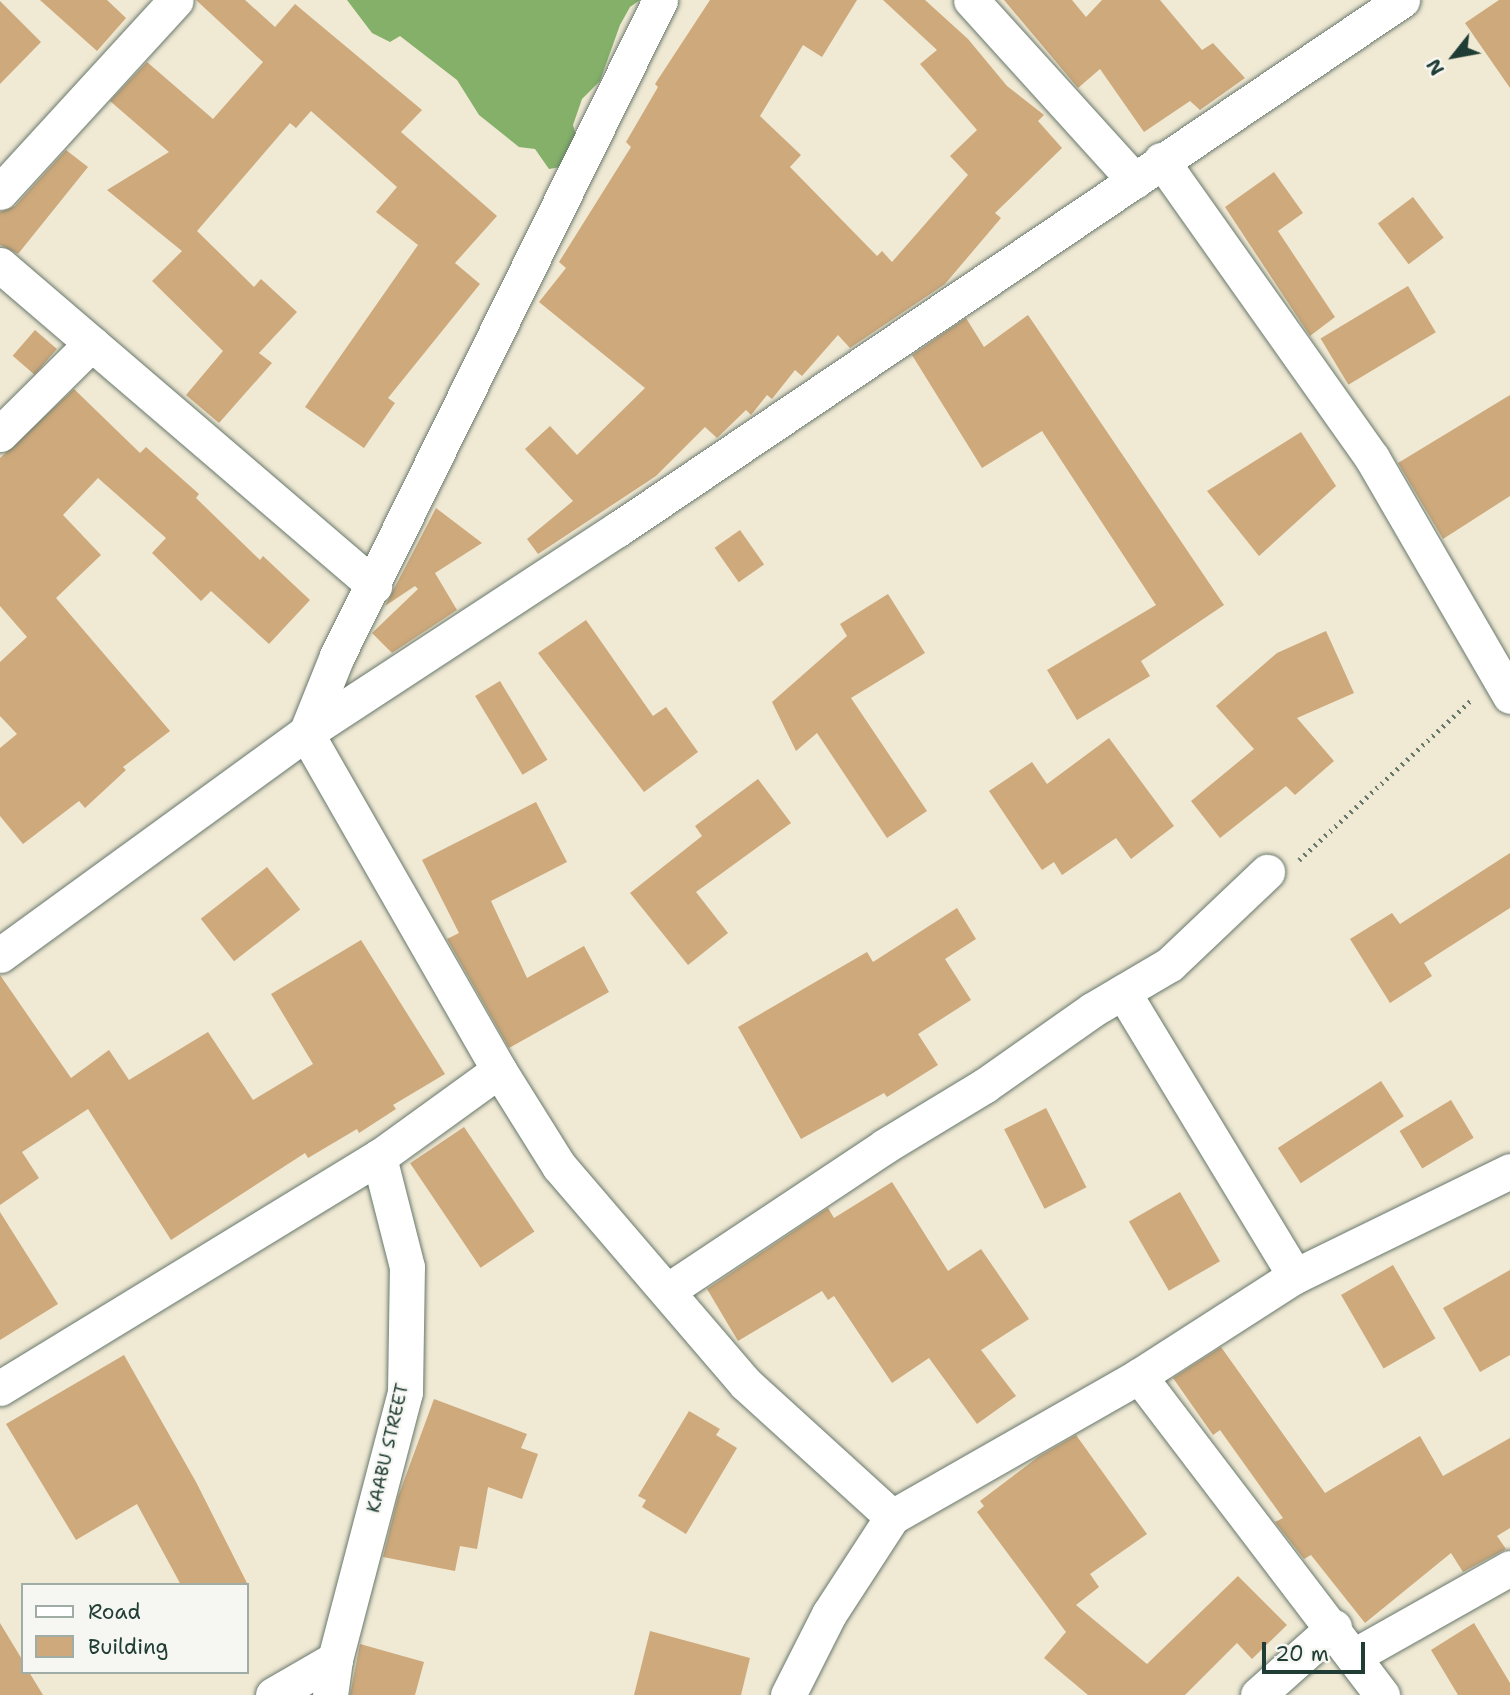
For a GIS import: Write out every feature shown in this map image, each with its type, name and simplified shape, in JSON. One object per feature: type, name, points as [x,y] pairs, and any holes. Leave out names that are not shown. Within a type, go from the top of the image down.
[{"type":"street","points":[[0,192],[176,0]]},
{"type":"street","points":[[306,733],[337,656],[374,586],[660,0]]},
{"type":"street","points":[[971,0],[1148,170],[1372,458],[1504,686]]},
{"type":"street","points":[[6,941],[306,733],[1402,0]]},
{"type":"street","points":[[0,265],[374,586]]},
{"type":"street","points":[[0,434],[92,343]]},
{"type":"street","points":[[306,733],[499,1070],[559,1166],[746,1384],[892,1517]]},
{"type":"street","points":[[667,1290],[1170,964],[1267,872]]},
{"type":"street","points":[[1123,992],[1295,1276]]},
{"type":"street","points":[[0,1388],[379,1157],[499,1070]]},
{"type":"street","name":"KAABU STREET","points":[[330,1695],[335,1659],[405,1392],[407,1267],[379,1157]]},
{"type":"street","points":[[788,1695],[829,1614],[892,1517],[1139,1376],[1295,1276],[1510,1171]]},
{"type":"street","points":[[1139,1376],[1334,1627],[1382,1695]]},
{"type":"street","points":[[1354,1656],[1510,1568]]},
{"type":"street","points":[[1258,1695],[1334,1627]]},
{"type":"street","points":[[273,1695],[335,1659]]},
{"type":"path","points":[[1267,872],[1281,877],[1504,686]]},
{"type":"green space","points":[[347,0],[640,0],[630,7],[620,25],[600,81],[582,99],[573,125],[580,149],[572,165],[549,169],[535,149],[519,147],[479,115],[457,80],[400,36],[390,42],[372,33]]},
{"type":"building","points":[[40,0],[107,0],[126,18],[97,51]]},
{"type":"building","points":[[196,0],[245,0],[275,27],[295,4],[422,110],[401,132],[497,216],[455,263],[480,284],[388,398],[395,403],[364,448],[305,407],[418,245],[376,212],[397,187],[311,111],[296,128],[290,123],[197,231],[254,287],[261,279],[297,312],[259,353],[272,363],[219,423],[186,395],[223,351],[152,281],[182,251],[107,190],[169,152],[110,101],[147,62],[213,119],[263,62]]},
{"type":"building","points":[[710,0],[857,0],[822,57],[803,45],[760,116],[801,155],[790,167],[877,256],[882,251],[892,262],[968,175],[950,156],[977,130],[920,64],[937,50],[883,0],[925,0],[968,39],[1007,86],[1044,115],[1038,121],[1062,148],[995,213],[1001,218],[945,284],[850,348],[838,335],[802,376],[795,370],[772,399],[767,395],[751,415],[746,410],[717,438],[705,427],[656,476],[538,554],[527,539],[573,501],[525,449],[550,426],[577,455],[645,388],[539,302],[566,268],[559,262],[631,147],[626,142],[658,87],[655,84]]},
{"type":"building","points":[[1004,0],[1072,0],[1086,17],[1102,0],[1160,0],[1202,50],[1213,43],[1245,78],[1200,110],[1190,101],[1144,132],[1100,69],[1078,88]]},
{"type":"building","points":[[1499,0],[1510,0],[1510,88],[1465,23]]},
{"type":"building","points":[[0,1],[41,42],[0,84]]},
{"type":"building","points":[[66,150],[88,167],[18,254],[0,245],[0,212],[15,206]]},
{"type":"building","points":[[1274,172],[1303,213],[1278,231],[1335,317],[1310,336],[1225,207]]},
{"type":"building","points":[[1413,197],[1444,238],[1409,264],[1378,223]]},
{"type":"building","points":[[1408,286],[1436,332],[1348,385],[1321,339]]},
{"type":"building","points":[[1028,315],[1224,605],[1141,661],[1150,676],[1077,720],[1047,670],[1156,605],[1042,431],[982,468],[912,355],[966,318],[984,347]]},
{"type":"building","points":[[35,330],[57,349],[35,375],[13,356]]},
{"type":"building","points":[[74,389],[140,453],[146,447],[199,494],[196,498],[260,560],[263,556],[310,600],[269,644],[211,591],[201,601],[152,553],[166,538],[98,478],[63,515],[101,555],[56,598],[170,731],[123,767],[126,770],[85,808],[79,801],[23,844],[0,816],[0,748],[17,734],[0,716],[0,662],[27,637],[0,606],[0,458]]},
{"type":"building","points":[[1510,395],[1510,496],[1443,539],[1398,463]]},
{"type":"building","points":[[1301,432],[1336,486],[1259,556],[1207,491]]},
{"type":"building","points":[[436,508],[482,543],[435,573],[457,610],[392,653],[372,633],[418,589],[415,586],[385,606]]},
{"type":"building","points":[[740,530],[764,564],[739,582],[715,548]]},
{"type":"building","points":[[888,594],[925,653],[851,698],[927,811],[887,838],[817,733],[796,751],[772,702],[847,636],[840,624]]},
{"type":"building","points":[[586,620],[653,716],[666,707],[698,752],[644,792],[538,653]]},
{"type":"building","points":[[1326,631],[1354,693],[1297,718],[1334,761],[1295,795],[1286,786],[1220,838],[1191,801],[1254,749],[1216,706],[1277,653]]},
{"type":"building","points":[[500,681],[547,760],[523,775],[475,696]]},
{"type":"building","points":[[1109,738],[1174,826],[1131,859],[1116,838],[1062,875],[1054,862],[1042,870],[989,791],[1032,762],[1047,784]]},
{"type":"building","points":[[758,779],[791,823],[696,892],[728,933],[688,965],[630,893],[702,836],[695,826]]},
{"type":"building","points":[[536,802],[567,862],[491,901],[527,978],[584,946],[609,992],[509,1048],[447,939],[459,933],[422,860]]},
{"type":"building","points":[[1510,853],[1510,908],[1424,963],[1432,976],[1390,1003],[1350,939],[1392,913],[1400,924]]},
{"type":"building","points":[[267,867],[300,910],[234,961],[201,919]]},
{"type":"building","points":[[957,908],[976,939],[945,959],[971,1000],[918,1034],[938,1065],[887,1097],[884,1093],[801,1139],[738,1027],[867,952],[873,962]]},
{"type":"building","points":[[361,940],[445,1074],[393,1105],[396,1109],[359,1133],[357,1129],[308,1158],[305,1153],[171,1240],[88,1109],[22,1152],[39,1178],[0,1205],[0,975],[71,1078],[109,1050],[129,1080],[208,1032],[253,1100],[313,1064],[271,994]]},
{"type":"building","points":[[1381,1081],[1404,1116],[1301,1183],[1278,1148]]},
{"type":"building","points":[[1451,1100],[1474,1138],[1422,1169],[1400,1131]]},
{"type":"building","points":[[1046,1108],[1086,1187],[1045,1209],[1004,1129]]},
{"type":"building","points":[[464,1127],[534,1231],[481,1268],[410,1163]]},
{"type":"building","points":[[892,1182],[948,1271],[981,1249],[1029,1319],[981,1350],[1016,1396],[977,1424],[929,1358],[892,1383],[834,1296],[828,1300],[822,1291],[738,1341],[707,1289],[828,1208],[834,1218]]},
{"type":"building","points":[[1180,1192],[1220,1261],[1169,1291],[1129,1222]]},
{"type":"building","points":[[0,1212],[58,1304],[0,1340]]},
{"type":"building","points":[[1393,1265],[1436,1339],[1384,1369],[1341,1295]]},
{"type":"building","points":[[1510,1270],[1510,1355],[1480,1372],[1443,1308]]},
{"type":"building","points":[[1221,1347],[1325,1493],[1420,1436],[1443,1476],[1510,1438],[1510,1528],[1497,1536],[1506,1549],[1463,1572],[1451,1553],[1365,1623],[1311,1555],[1304,1559],[1275,1522],[1283,1518],[1220,1430],[1213,1435],[1173,1378]]},
{"type":"building","points":[[124,1355],[196,1482],[247,1583],[180,1583],[137,1504],[76,1540],[6,1424]]},
{"type":"building","points":[[434,1399],[527,1434],[521,1448],[538,1454],[522,1499],[488,1487],[477,1549],[460,1546],[455,1571],[383,1557],[398,1497]]},
{"type":"building","points":[[689,1411],[720,1429],[716,1435],[737,1448],[686,1534],[642,1507],[646,1500],[638,1496]]},
{"type":"building","points":[[1076,1435],[1147,1534],[1090,1574],[1099,1587],[1076,1605],[1147,1664],[1238,1576],[1287,1625],[1252,1659],[1237,1643],[1185,1695],[1088,1695],[1044,1658],[1066,1632],[977,1512],[984,1506],[980,1501],[1038,1457]]},
{"type":"building","points":[[0,1623],[21,1658],[21,1674],[30,1674],[43,1695],[0,1695]]},
{"type":"building","points":[[1474,1623],[1510,1683],[1510,1695],[1458,1695],[1431,1650]]},
{"type":"building","points":[[650,1631],[750,1658],[741,1695],[634,1695]]},
{"type":"building","points":[[360,1644],[424,1662],[415,1695],[350,1695]]}]
